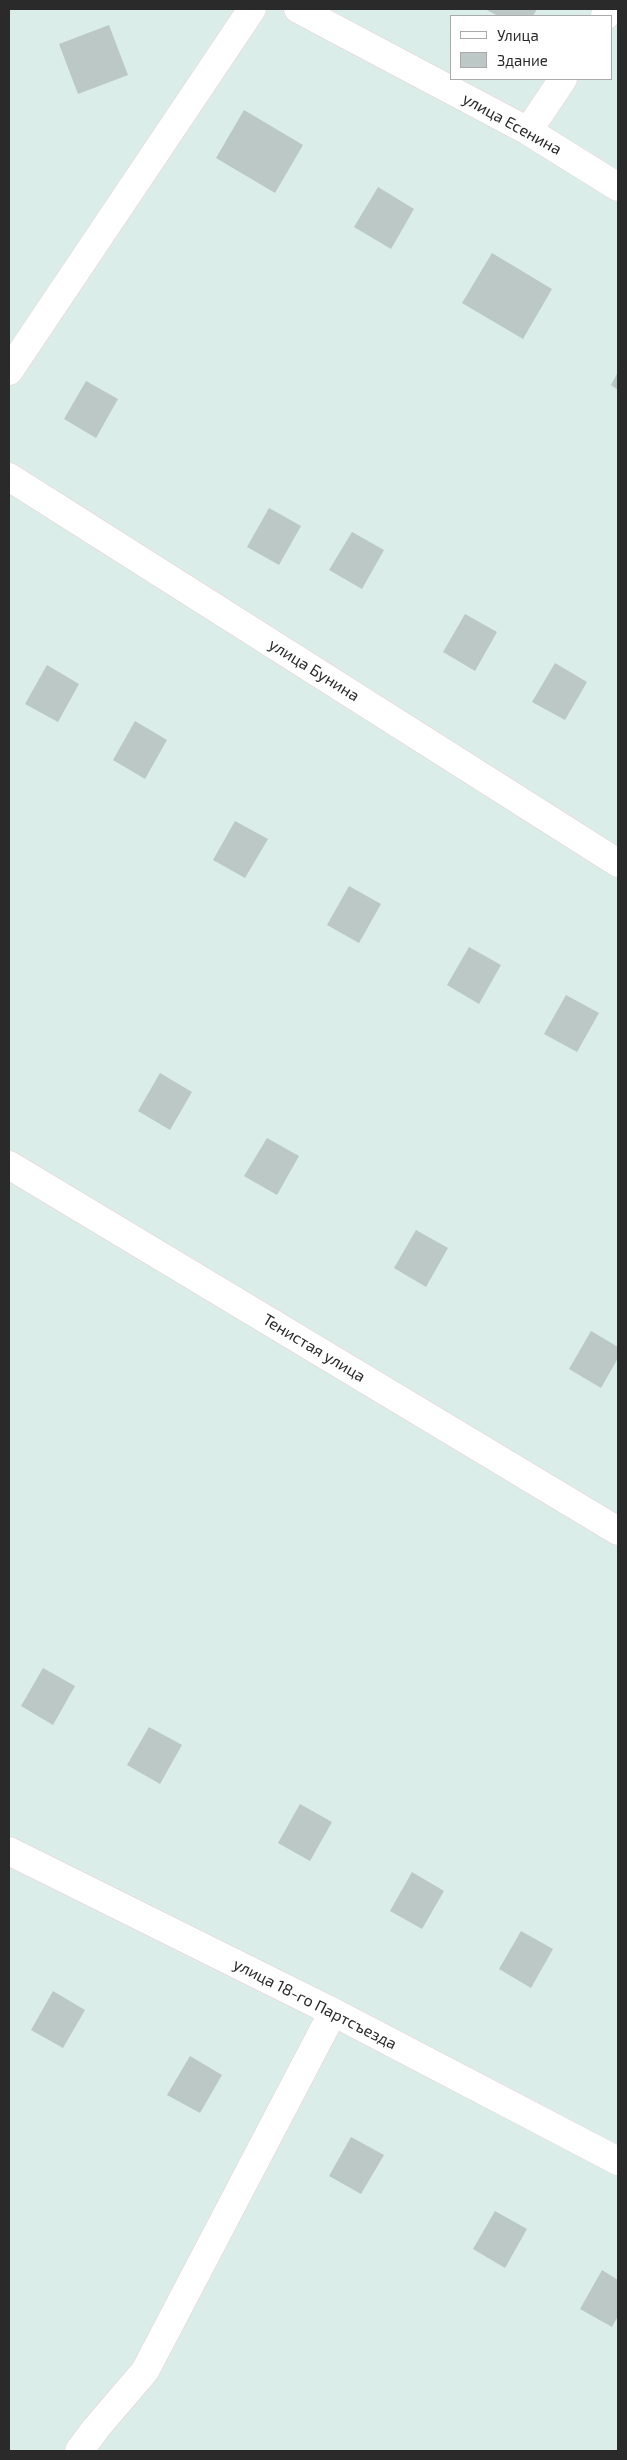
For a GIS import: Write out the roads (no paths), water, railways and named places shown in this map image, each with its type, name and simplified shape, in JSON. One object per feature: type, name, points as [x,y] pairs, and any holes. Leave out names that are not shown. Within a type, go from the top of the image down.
[{"type":"street","points":[[9,371],[252,9]]},
{"type":"street","name":"улица Есенина","points":[[298,9],[528,131],[618,187]]},
{"type":"street","points":[[528,131],[562,80]]},
{"type":"street","name":"улица Бунина","points":[[9,477],[618,863]]},
{"type":"street","name":"Тенистая улица","points":[[9,1164],[618,1531]]},
{"type":"street","name":"улица 18-го Партсъезда","points":[[9,1851],[333,2012],[618,2161]]},
{"type":"street","points":[[80,2451],[97,2427],[145,2371],[333,2012]]}]
